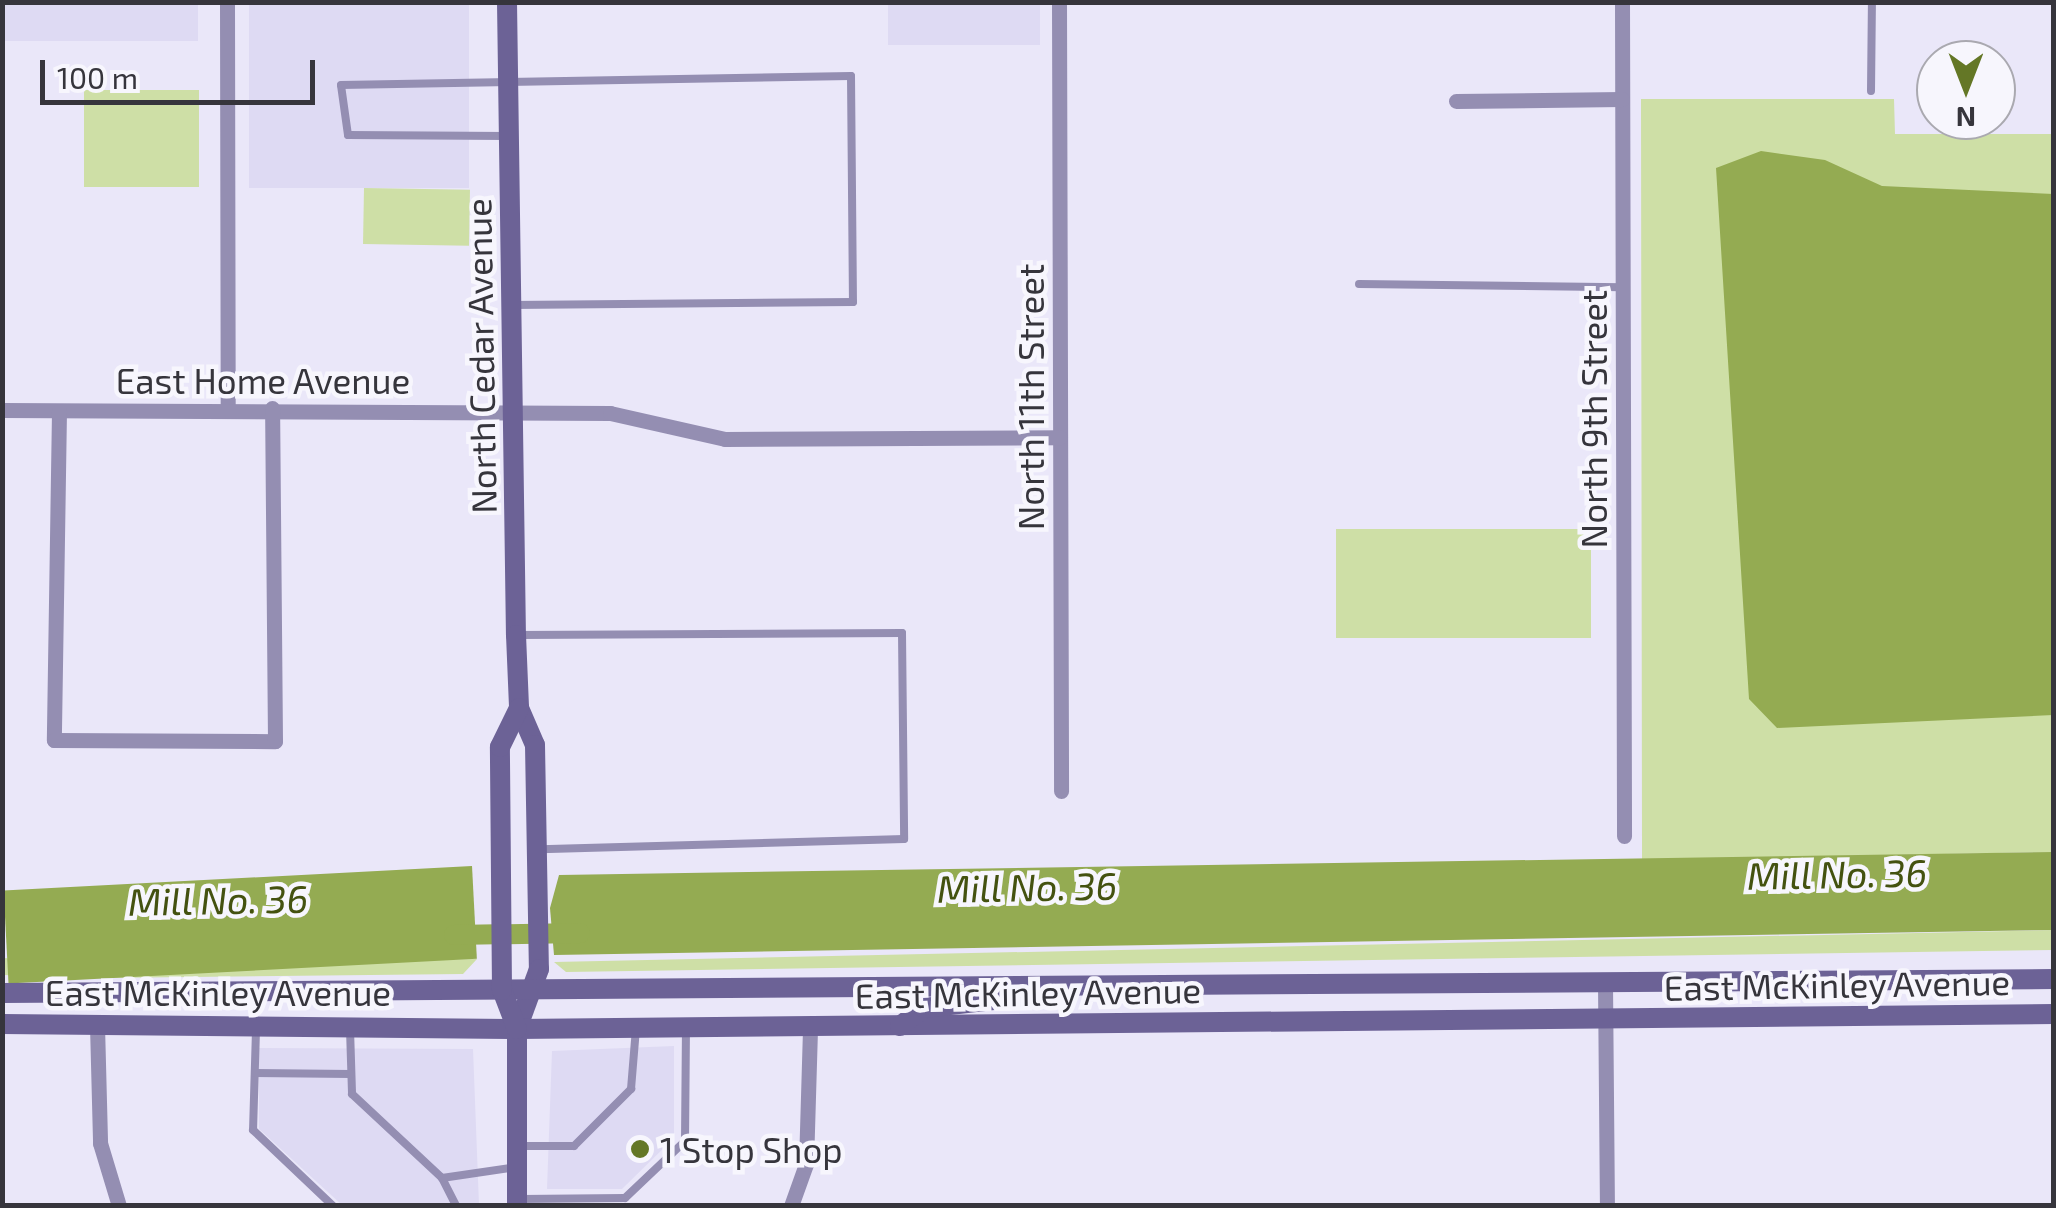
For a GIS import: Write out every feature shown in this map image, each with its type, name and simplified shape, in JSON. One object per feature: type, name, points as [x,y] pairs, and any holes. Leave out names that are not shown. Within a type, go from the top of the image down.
[{"type":"main road","name":"North Cedar Avenue","points":[[507,2],[516,635],[519,708],[536,744],[538,990],[518,1029]]},
{"type":"main road","name":"North Cedar Avenue","points":[[517,1202],[518,1029],[502,990],[500,747],[519,708]]},
{"type":"main road","name":"East McKinley Avenue","points":[[2,993],[2054,979]]},
{"type":"main road","points":[[900,1026],[924,1008],[989,1006],[1060,988]]},
{"type":"main road","name":"East McKinley Avenue","points":[[2,1024],[518,1029],[2054,1014]]},
{"type":"street","points":[[227,2],[228,407]]},
{"type":"street","name":"North 11th Street","points":[[1059,2],[1062,790]]},
{"type":"street","name":"North 9th Street","points":[[1622,2],[1624,836]]},
{"type":"street","points":[[1456,100],[1622,99]]},
{"type":"street","name":"East Home Avenue","points":[[2,410],[228,407],[610,412],[725,439],[1060,437]]},
{"type":"street","points":[[59,411],[54,740],[276,741],[272,408]]},
{"type":"street","points":[[1604,983],[1607,1206]]},
{"type":"street","points":[[97,1025],[100,1143],[119,1206]]},
{"type":"street","points":[[792,1206],[806,1164],[810,1027]]},
{"type":"lane","points":[[1871,91],[1872,2]]},
{"type":"lane","points":[[509,136],[348,136],[341,115],[346,81],[508,76],[851,76],[853,302],[512,305]]},
{"type":"lane","points":[[1359,284],[1623,287]]},
{"type":"lane","points":[[516,635],[902,633],[904,839],[537,850]]},
{"type":"lane","points":[[256,1025],[253,1130],[333,1206]]},
{"type":"lane","points":[[350,1026],[352,1094],[442,1178],[456,1206]]},
{"type":"lane","points":[[442,1178],[574,1146],[631,1089],[636,1028]]},
{"type":"lane","points":[[517,1202],[626,1198],[685,1141],[686,1028]]},
{"type":"lane","points":[[255,1074],[351,1074]]},
{"type":"shaded area","points":[[3,2],[198,2],[198,41],[3,41]]},
{"type":"shaded area","points":[[249,3],[469,3],[469,188],[249,188]]},
{"type":"shaded area","points":[[888,3],[1040,3],[1040,45],[888,45]]},
{"type":"shaded area","points":[[84,90],[199,90],[199,187],[84,187]]},
{"type":"shaded area","points":[[1641,99],[1894,99],[1895,134],[1916,134],[1916,140],[2016,140],[2016,134],[2053,134],[2053,852],[1642,860]]},
{"type":"shaded area","points":[[364,188],[470,190],[469,246],[363,244]]},
{"type":"shaded area","points":[[1336,529],[1591,529],[1591,638],[1336,638]]},
{"type":"shaded area","points":[[2054,930],[2053,950],[566,972],[554,962]]},
{"type":"shaded area","points":[[3,958],[100,962],[477,959],[463,974],[100,978],[3,975]]},
{"type":"shaded area","points":[[674,1046],[674,1138],[622,1189],[547,1189],[552,1051]]},
{"type":"shaded area","points":[[259,1048],[473,1049],[479,1205],[342,1205],[259,1129]]},
{"type":"water","points":[[1761,151],[1825,160],[1882,186],[2053,194],[2053,715],[1777,728],[1749,699],[1716,168]]},
{"type":"water","name":"Mill No. 36","points":[[2053,852],[2053,930],[554,955],[550,908],[559,875]]},
{"type":"water","name":"Mill No. 36","points":[[472,866],[477,959],[9,983],[4,891]]},
{"type":"waterway","points":[[454,935],[580,933]]},
{"type":"place","name":"1 Stop Shop","points":[[640,1149]]}]
